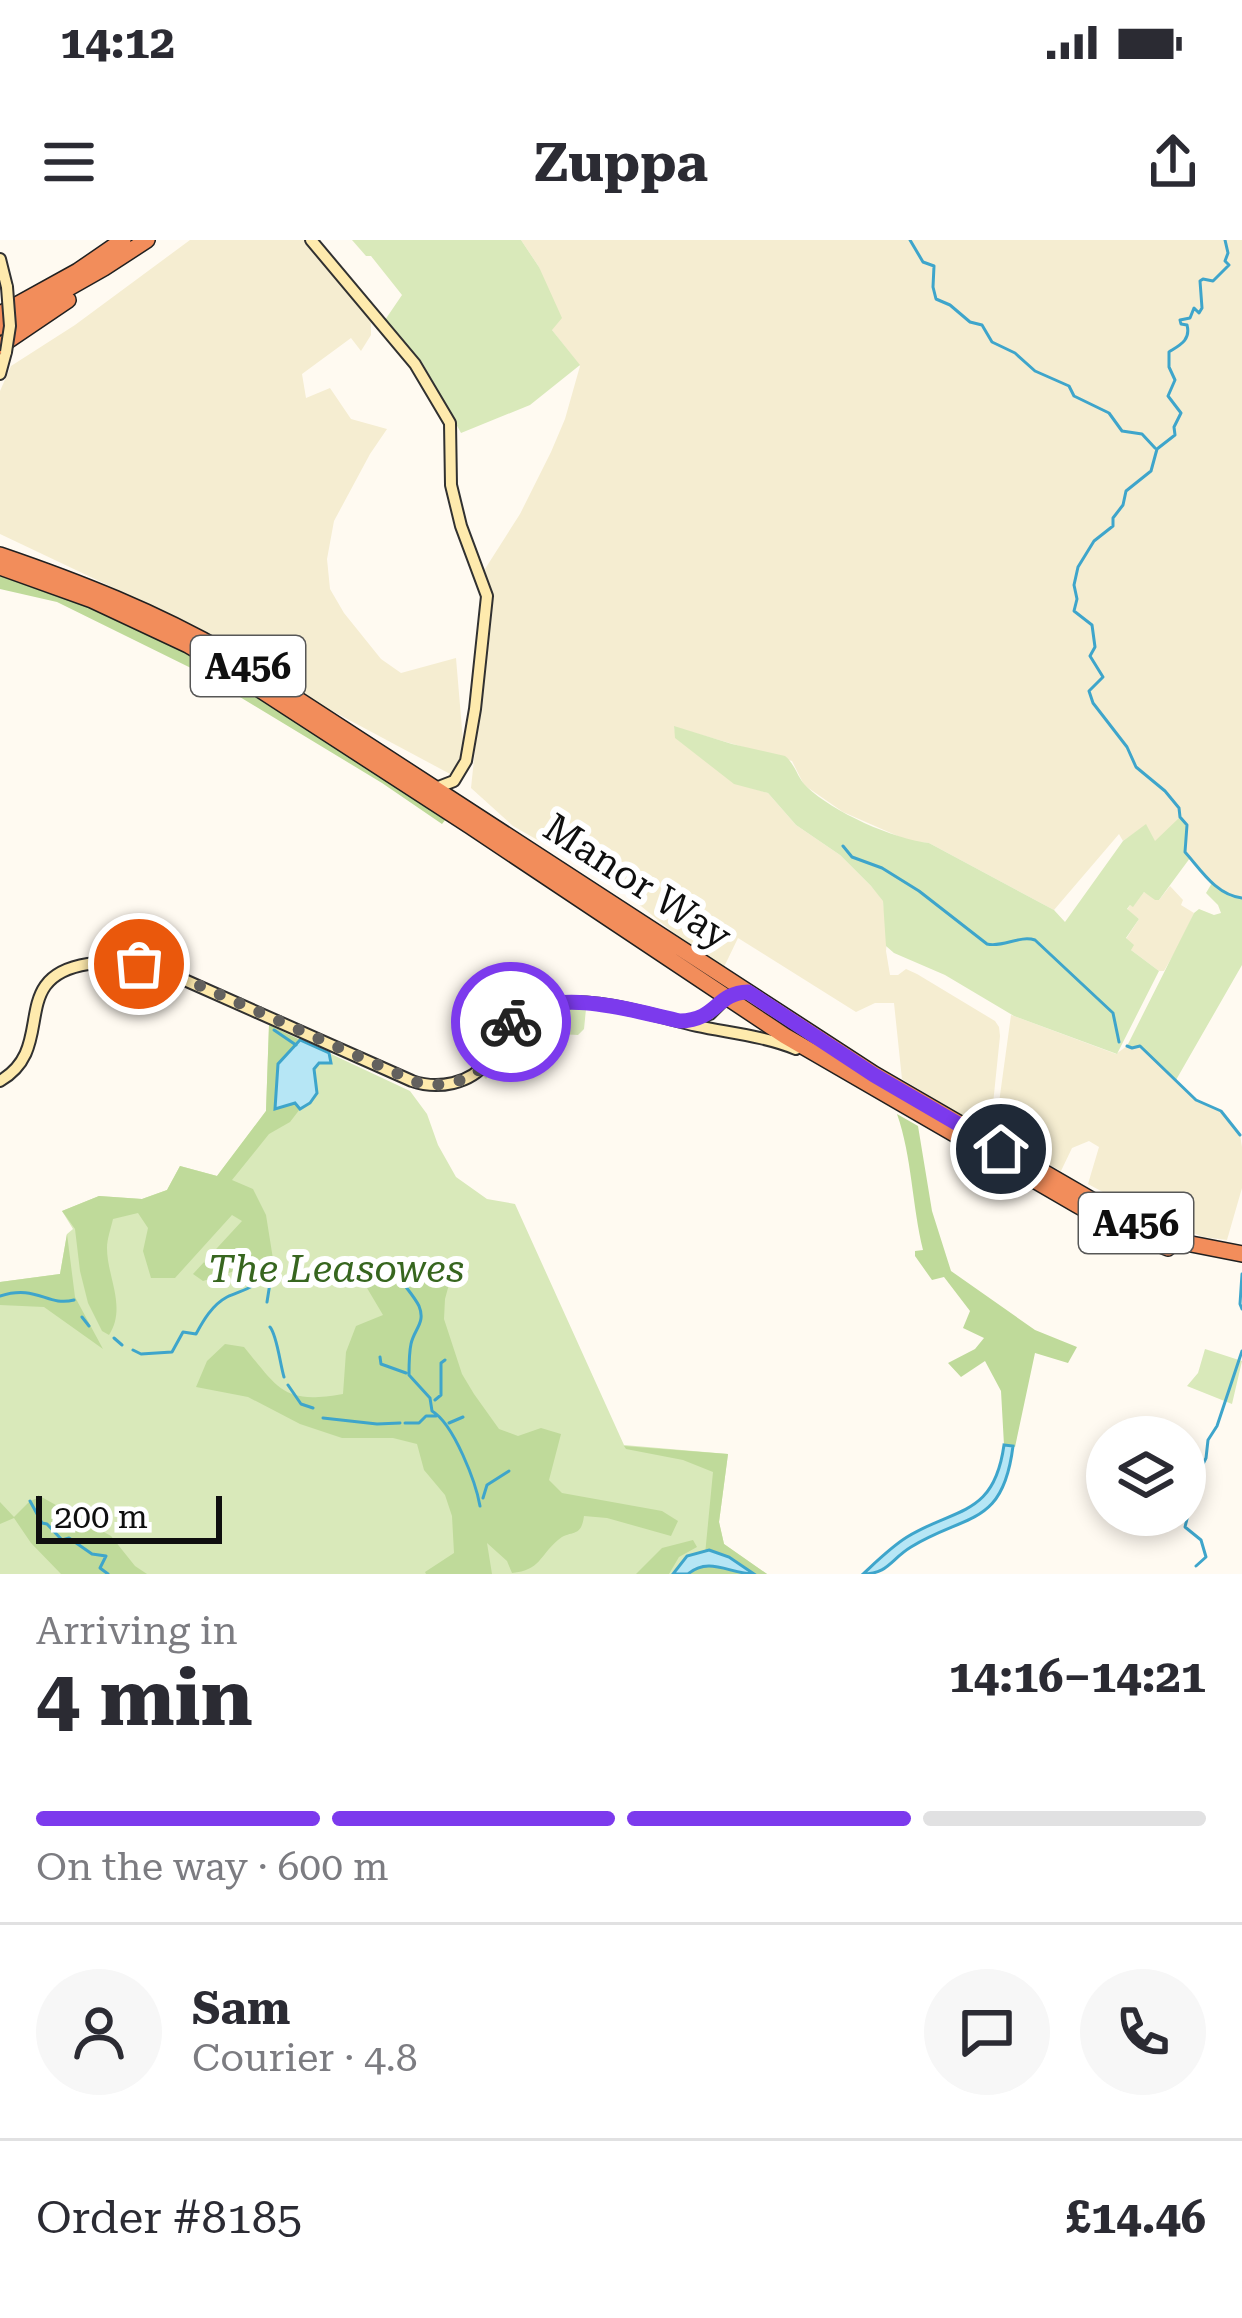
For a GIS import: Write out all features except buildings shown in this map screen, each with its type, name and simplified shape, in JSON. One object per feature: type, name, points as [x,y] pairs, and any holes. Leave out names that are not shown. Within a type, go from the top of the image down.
[{"type":"highway","points":[[4,294],[113,240]]},
{"type":"highway","points":[[0,314],[125,247],[147,240]]},
{"type":"highway","points":[[0,327],[125,247]]},
{"type":"highway","points":[[3,349],[125,247]]},
{"type":"highway","name":"Manor Way","points":[[0,555],[93,587],[195,635],[285,689],[874,1075],[1121,1217],[1181,1242],[1242,1258]]},
{"type":"highway","name":"Manor Way","points":[[0,567],[139,621],[222,665],[725,998],[1120,1228],[1180,1251],[1242,1258]]},
{"type":"main road","points":[[311,240],[415,364],[450,423],[451,484],[487,596],[466,761],[454,781],[436,788]]},
{"type":"main road","points":[[0,259],[10,326],[0,374]]},
{"type":"main road","points":[[454,781],[464,806]]},
{"type":"main road","points":[[0,1081],[24,1060],[45,983],[66,970],[105,962],[162,970],[430,1085],[449,1084],[476,1072],[489,1059],[505,1028],[536,1006],[594,1003],[680,1021],[707,1021],[832,1064]]},
{"type":"main road","points":[[704,983],[712,1001],[707,1021]]},
{"type":"main road","points":[[707,1021],[725,998],[748,992]]},
{"type":"shaded area","points":[[190,240],[305,240],[371,322],[371,335],[361,351],[351,338],[302,374],[306,398],[330,388],[351,419],[387,429],[334,521],[327,559],[330,589],[381,659],[401,673],[456,658],[463,741],[452,775],[323,706],[196,627],[0,534],[0,391],[11,366]]},
{"type":"shaded area","points":[[521,240],[1242,240],[1242,898],[1231,897],[1212,883],[1185,852],[1186,844],[1154,841],[1146,825],[1123,841],[1119,834],[1054,910],[929,843],[909,841],[843,812],[804,785],[792,761],[674,727],[676,738],[734,783],[768,793],[796,825],[840,855],[871,886],[883,900],[890,975],[906,969],[995,1021],[1000,1036],[990,1133],[902,1079],[894,1003],[875,1003],[856,1012],[738,938],[724,967],[687,944],[613,883],[513,826],[471,788],[489,617],[485,569],[551,452],[580,366],[552,330],[539,267]]},
{"type":"shaded area","points":[[1170,886],[1183,900],[1181,905],[1194,913],[1164,971],[1159,971],[1131,950],[1126,939],[1139,919],[1127,910],[1144,892],[1159,900]]},
{"type":"shaded area","points":[[1011,1015],[1116,1054],[1127,1046],[1140,1046],[1196,1100],[1221,1111],[1240,1135],[1242,1147],[1242,1188],[1227,1240],[1203,1237],[1138,1211],[1088,1184],[1099,1147],[1089,1141],[1072,1148],[1061,1171],[997,1136]]},
{"type":"green space","points":[[352,240],[521,240],[562,318],[552,330],[580,365],[530,405],[461,433],[422,362],[385,320],[402,295]]},
{"type":"green space","points":[[0,574],[60,593],[211,664],[446,819],[442,824],[197,671],[57,602],[0,589]]},
{"type":"green space","points":[[674,726],[785,756],[804,783],[832,806],[881,830],[929,843],[1054,910],[1065,922],[1123,841],[1146,824],[1155,841],[1180,817],[1187,825],[1184,849],[1190,858],[1159,900],[1144,892],[1127,909],[1139,919],[1126,938],[1134,945],[1131,950],[1159,971],[1117,1054],[1014,1016],[945,975],[894,953],[886,946],[883,901],[871,886],[840,855],[796,825],[768,793],[734,784],[675,738]]},
{"type":"green space","points":[[1212,883],[1231,897],[1242,898],[1242,965],[1176,1080],[1140,1046],[1127,1046],[1194,913],[1199,909],[1221,913],[1206,893]]},
{"type":"green space","points":[[586,1009],[584,1029],[578,1035],[547,1035],[525,1042],[486,1079],[482,1075],[524,1018]]},
{"type":"green space","name":"The Leasowes","points":[[269,1025],[410,1091],[427,1114],[456,1177],[487,1199],[515,1204],[624,1445],[728,1454],[719,1522],[724,1544],[767,1574],[0,1574],[0,1282],[60,1274],[67,1234],[73,1229],[62,1211],[99,1196],[142,1199],[167,1190],[180,1166],[217,1176],[266,1111]]},
{"type":"green space","points":[[269,1025],[300,1040],[278,1064],[275,1108],[295,1103],[300,1109],[290,1122],[269,1134],[232,1180],[253,1189],[266,1215],[273,1259],[203,1281],[193,1274],[242,1221],[232,1215],[175,1278],[151,1278],[143,1251],[148,1228],[138,1213],[113,1219],[107,1248],[116,1314],[109,1335],[102,1331],[88,1303],[75,1229],[62,1211],[99,1196],[142,1199],[167,1190],[180,1166],[217,1176],[266,1111]]},
{"type":"green space","points":[[897,1114],[918,1126],[932,1211],[951,1271],[1035,1330],[1077,1347],[1068,1363],[1035,1353],[1015,1447],[1004,1445],[1001,1391],[985,1361],[961,1377],[948,1363],[975,1349],[984,1338],[963,1328],[970,1311],[944,1277],[932,1280],[915,1256],[915,1251],[923,1250]]},
{"type":"green space","points":[[67,1234],[75,1297],[103,1349],[44,1307],[0,1305],[0,1282],[60,1274]]},
{"type":"green space","points":[[410,1262],[454,1266],[444,1319],[462,1374],[499,1429],[518,1436],[541,1428],[561,1434],[549,1480],[562,1493],[662,1511],[678,1521],[671,1536],[584,1516],[578,1531],[558,1540],[529,1569],[512,1573],[507,1561],[487,1543],[492,1574],[426,1574],[454,1553],[452,1516],[445,1495],[424,1470],[417,1444],[393,1438],[342,1438],[300,1424],[248,1397],[196,1387],[207,1361],[225,1344],[244,1347],[285,1391],[308,1397],[343,1394],[346,1352],[356,1326],[383,1315],[367,1288],[378,1266]]},
{"type":"green space","points":[[1205,1349],[1242,1361],[1232,1404],[1187,1386],[1198,1373]]},
{"type":"green space","points":[[624,1446],[728,1454],[719,1522],[724,1544],[767,1574],[688,1574],[704,1565],[713,1472]]},
{"type":"green space","points":[[38,1495],[111,1536],[147,1574],[61,1574],[14,1518],[0,1524],[0,1502],[14,1517]]},
{"type":"green space","points":[[693,1540],[697,1547],[679,1557],[669,1574],[636,1574],[662,1548]]},
{"type":"water","points":[[300,1040],[329,1053],[331,1063],[319,1063],[314,1069],[317,1093],[310,1103],[300,1109],[295,1103],[275,1109],[278,1064]]},
{"type":"water","points":[[1004,1445],[1013,1446],[1008,1472],[991,1505],[911,1547],[884,1569],[863,1574],[907,1537],[982,1498],[992,1486]]},
{"type":"water","points":[[709,1550],[754,1574],[704,1566],[688,1574],[673,1574],[687,1556]]},
{"type":"waterway","points":[[910,240],[923,262],[934,266],[936,299],[982,325],[992,342],[1015,353],[1035,371],[1069,386],[1074,396],[1109,413],[1122,431],[1142,434],[1155,448]]},
{"type":"waterway","points":[[1225,240],[1229,265],[1213,281],[1200,281],[1202,308],[1199,313],[1194,308],[1190,318],[1180,320],[1187,325],[1187,335],[1169,352],[1175,380],[1168,396],[1181,413],[1175,435],[1157,449],[1151,471],[1126,491],[1113,526],[1094,541],[1078,567],[1074,611],[1092,625],[1095,647],[1090,656],[1103,677],[1089,691],[1093,703],[1127,747],[1136,767],[1179,808],[1187,825],[1185,852],[1217,887],[1242,898]]},
{"type":"waterway","points":[[843,846],[852,857],[882,868],[919,891],[987,944],[1035,940],[1113,1013],[1119,1042]]},
{"type":"waterway","points":[[274,1030],[296,1045]]},
{"type":"waterway","points":[[1127,1046],[1140,1046],[1196,1100],[1221,1111],[1240,1135]]},
{"type":"waterway","points":[[396,1272],[421,1312],[410,1348],[409,1375],[430,1398],[432,1411],[456,1441],[480,1506]]},
{"type":"waterway","points":[[1242,1274],[1242,1309]]},
{"type":"waterway","points":[[133,1350],[172,1352],[183,1332],[196,1334],[222,1300],[262,1280],[270,1283],[267,1302]]},
{"type":"waterway","points":[[0,1296],[23,1293],[74,1300]]},
{"type":"waterway","points":[[82,1317],[89,1326]]},
{"type":"waterway","points":[[270,1327],[284,1377]]},
{"type":"waterway","points":[[114,1338],[122,1345]]},
{"type":"waterway","points":[[1196,1566],[1206,1557],[1201,1540],[1185,1527],[1208,1440],[1242,1351]]},
{"type":"waterway","points":[[380,1357],[381,1364],[406,1373]]},
{"type":"waterway","points":[[435,1400],[441,1395],[441,1363],[445,1360]]},
{"type":"waterway","points":[[288,1385],[301,1404],[313,1408]]},
{"type":"waterway","points":[[405,1423],[436,1416]]},
{"type":"waterway","points":[[449,1423],[463,1417]]},
{"type":"waterway","points":[[323,1418],[400,1423]]},
{"type":"waterway","points":[[483,1498],[487,1485],[509,1471]]},
{"type":"waterway","points":[[30,1501],[42,1523],[62,1540],[69,1538],[92,1554],[106,1556],[100,1568],[108,1574]]},
{"type":"way so far","points":[[139,964],[196,984],[421,1084],[437,1086],[469,1077],[486,1064],[511,1022]]},
{"type":"route","points":[[511,1022],[536,1006],[571,1003],[695,1020],[710,1014],[729,995],[748,992],[874,1075],[1001,1149]]}]
